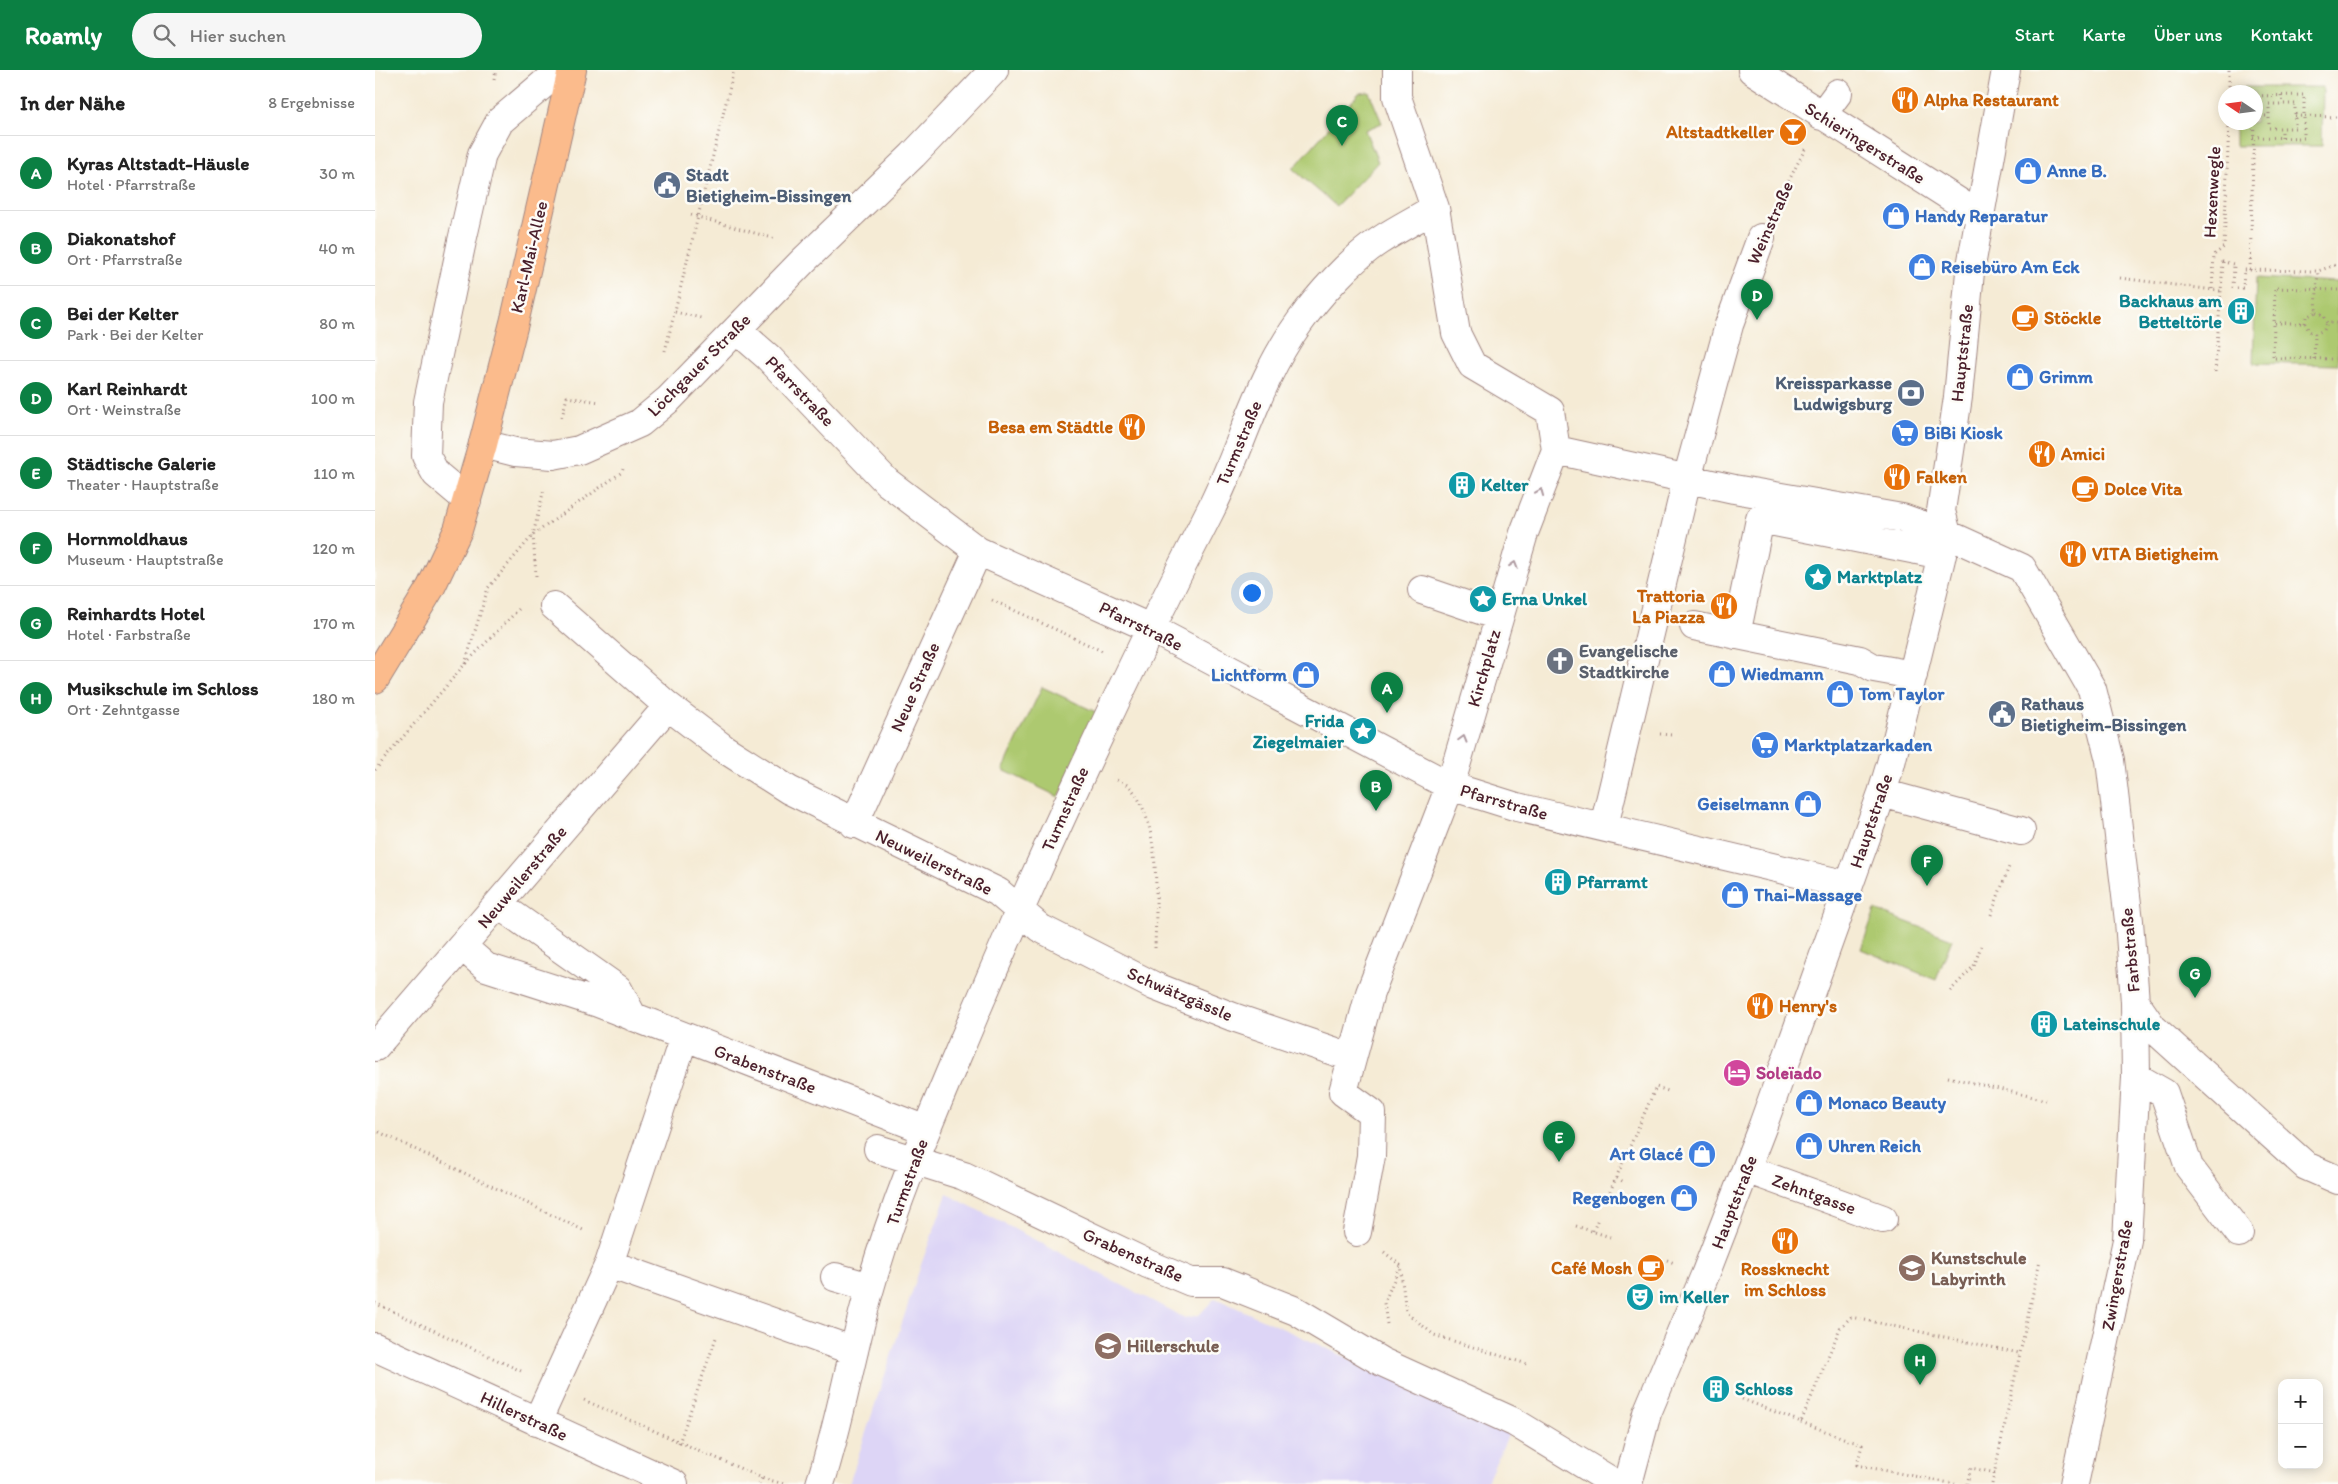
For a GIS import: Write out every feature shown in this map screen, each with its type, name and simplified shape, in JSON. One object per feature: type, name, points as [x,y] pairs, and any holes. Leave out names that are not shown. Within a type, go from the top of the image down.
[{"type":"main road","name":"Karl-Mai-Allee","points":[[483,444],[572,70]]},
{"type":"main road","points":[[375,679],[431,588],[458,530],[483,444]]},
{"type":"street","points":[[467,500],[436,474],[426,456],[428,402],[458,260],[482,154],[501,121],[560,70]]},
{"type":"street","name":"Löchgauer Straße","points":[[483,444],[515,452],[553,455],[579,450],[640,423],[669,399],[803,261],[907,161],[994,70]]},
{"type":"street","points":[[1397,70],[1397,97],[1435,208],[1456,333],[1473,365],[1550,411],[1556,450],[1687,479],[1902,518],[1945,544]]},
{"type":"street","name":"Schieringerstraße","points":[[1752,70],[1821,116],[1979,215]]},
{"type":"street","name":"Hauptstraße","points":[[1628,1484],[1647,1413],[1746,1169],[1882,793],[1945,544],[1941,511],[1958,397],[1970,272],[2006,70]]},
{"type":"street","points":[[1821,116],[1838,93]]},
{"type":"street","name":"Turmstraße","points":[[820,1484],[830,1452],[870,1287],[926,1130],[1084,765],[1150,628],[1213,505],[1266,378],[1296,326],[1321,294],[1376,242],[1435,208]]},
{"type":"street","name":"Weinstraße","points":[[1687,479],[1729,325],[1761,238]]},
{"type":"street","name":"Pfarrstraße","points":[[737,330],[768,357],[887,482],[977,551],[1150,628],[1450,786],[1559,817],[1604,826],[1848,885]]},
{"type":"street","name":"Kirchplatz","points":[[1450,786],[1523,533],[1556,450]]},
{"type":"street","points":[[1604,826],[1687,479]]},
{"type":"street","points":[[1736,635],[1760,519],[1945,544]]},
{"type":"street","name":"Farbstraße","points":[[1945,544],[2021,568],[2092,689],[2110,760],[2129,921],[2135,1002],[2153,1028],[2306,1166],[2338,1180]]},
{"type":"street","name":"Neue Straße","points":[[854,824],[977,551]]},
{"type":"street","points":[[1422,590],[1498,616]]},
{"type":"street","name":"Neuweilerstraße","points":[[554,606],[668,706],[723,748],[789,790],[854,824],[998,892],[1019,912]]},
{"type":"street","points":[[1858,665],[1682,627],[1736,635],[1860,660],[1873,668],[1913,675]]},
{"type":"street","name":"Neuweilerstraße","points":[[375,1048],[668,706]]},
{"type":"street","points":[[1357,1232],[1371,1156],[1371,1113],[1343,1092],[1370,993],[1450,786]]},
{"type":"street","points":[[1882,793],[2021,831]]},
{"type":"street","points":[[499,904],[618,989],[633,1017]]},
{"type":"street","name":"Schwätzgässle","points":[[1019,912],[1040,928],[1153,986],[1233,1017],[1351,1057]]},
{"type":"street","name":"Grabenstraße","points":[[463,947],[486,967],[597,1003],[926,1130]]},
{"type":"street","name":"Zwingerstraße","points":[[2074,1484],[2127,1240],[2136,1077],[2135,1002]]},
{"type":"street","points":[[537,1422],[609,1264],[683,1037]]},
{"type":"street","points":[[2136,1077],[2164,1094],[2189,1167],[2239,1233]]},
{"type":"street","name":"Grabenstraße","points":[[878,1149],[965,1176],[1148,1264],[1191,1282],[1223,1282],[1296,1311],[1382,1362],[1514,1422],[1616,1484]]},
{"type":"street","name":"Zehntgasse","points":[[1746,1169],[1883,1219]]},
{"type":"street","points":[[609,1264],[854,1351]]},
{"type":"street","points":[[835,1277],[870,1287]]},
{"type":"street","name":"Hillerstraße","points":[[375,1347],[674,1484]]},
{"type":"path","points":[[663,360],[734,70]]},
{"type":"path","points":[[2229,70],[2229,85]]},
{"type":"path","points":[[2281,95],[2282,105]]},
{"type":"path","points":[[2253,137],[2304,138],[2305,95],[2263,96]]},
{"type":"path","points":[[2269,104],[2295,104],[2295,128],[2269,128],[2269,116],[2269,104]]},
{"type":"path","name":"Weinstraße","points":[[1761,238],[1821,116]]},
{"type":"path","points":[[2263,116],[2269,116]]},
{"type":"path","points":[[2295,116],[2338,118]]},
{"type":"path","points":[[2282,128],[2282,138]]},
{"type":"path","name":"Hexenwegle","points":[[2212,289],[2214,254],[2224,247],[2229,130]]},
{"type":"path","points":[[2250,270],[2253,130]]},
{"type":"path","points":[[691,215],[780,240]]},
{"type":"path","points":[[2215,372],[2223,262],[2234,264],[2233,288],[2243,288],[2244,270],[2318,271],[2338,264]]},
{"type":"path","points":[[2316,312],[2318,271]]},
{"type":"path","points":[[2120,278],[2221,291]]},
{"type":"path","points":[[2338,290],[2275,288],[2273,358],[2338,359]]},
{"type":"path","points":[[675,312],[694,316]]},
{"type":"path","points":[[2316,312],[2323,315],[2327,323],[2324,330],[2315,334],[2309,332],[2305,323],[2307,317],[2316,312]]},
{"type":"path","points":[[2275,323],[2305,323]]},
{"type":"path","points":[[2327,323],[2338,323]]},
{"type":"path","points":[[2315,334],[2315,359]]},
{"type":"path","points":[[465,664],[488,588],[533,534],[622,472],[640,423]]},
{"type":"path","points":[[536,582],[533,534],[553,455]]},
{"type":"path","points":[[993,600],[1106,652]]},
{"type":"path","points":[[375,770],[465,664],[524,604]]},
{"type":"path","points":[[1084,765],[1129,786],[1146,814],[1153,853],[1155,926],[1153,986]]},
{"type":"path","points":[[1991,915],[2021,831]]},
{"type":"path","points":[[1949,991],[1974,966],[1981,946]]},
{"type":"path","points":[[1948,1077],[2046,1100]]},
{"type":"path","points":[[1608,1196],[1656,1087],[1668,1091]]},
{"type":"path","points":[[376,1131],[585,1231],[609,1264]]},
{"type":"path","points":[[1617,1178],[1625,1182]]},
{"type":"path","points":[[1593,1231],[1598,1219]]},
{"type":"path","points":[[1577,1226],[1610,1236]]},
{"type":"path","points":[[1357,1232],[1401,1265],[1407,1312],[1434,1335],[1527,1364]]},
{"type":"path","points":[[1992,1484],[1996,1473],[2019,1353],[2040,1260]]},
{"type":"path","points":[[1387,1331],[1384,1303],[1401,1265]]},
{"type":"path","points":[[679,1443],[727,1306]]},
{"type":"path","points":[[1801,1422],[1840,1328],[1851,1317],[2019,1353]]},
{"type":"path","points":[[1743,1399],[1861,1446],[1857,1465],[1955,1484]]},
{"type":"path","points":[[1967,1484],[1971,1468],[1996,1473]]},
{"type":"path","points":[[759,1484],[761,1478],[783,1484]]},
{"type":"shaded area","name":"Hillerschule","points":[[947,1194],[1185,1318],[1199,1315],[1215,1298],[1510,1431],[1486,1484],[849,1484],[922,1262]]},
{"type":"green space","points":[[2263,87],[2323,87],[2322,146],[2235,146],[2235,130],[2263,130]]},
{"type":"green space","points":[[1369,92],[1382,123],[1365,130],[1378,162],[1336,206],[1293,169],[1359,93]]},
{"type":"green space","points":[[2256,278],[2338,282],[2338,365],[2253,363]]},
{"type":"green space","points":[[1042,687],[1098,713],[1059,797],[1003,770]]},
{"type":"green space","points":[[1875,910],[1952,939],[1936,980],[1861,949]]},
{"type":"place","name":"Alpha Restaurant","points":[[1905,100]]},
{"type":"place","name":"Altstadtkeller","points":[[1793,132]]},
{"type":"place","name":"Bei der Kelter","points":[[1342,146]]},
{"type":"place","name":"Anne B.","points":[[2028,171]]},
{"type":"place","name":"Stadt Bietigheim-Bissingen","points":[[667,185]]},
{"type":"place","name":"Handy Reparatur","points":[[1896,216]]},
{"type":"place","name":"Reisebüro Am Eck","points":[[1922,267]]},
{"type":"place","name":"Backhaus am Betteltörle","points":[[2241,311]]},
{"type":"place","name":"Stöckle","points":[[2025,318]]},
{"type":"place","name":"Karl Reinhardt","points":[[1757,320]]},
{"type":"place","name":"Grimm","points":[[2020,377]]},
{"type":"place","name":"Kreissparkasse Ludwigsburg","points":[[1911,393]]},
{"type":"place","name":"Besa em Städtle","points":[[1132,427]]},
{"type":"place","name":"BiBi Kiosk","points":[[1905,433]]},
{"type":"place","name":"Amici","points":[[2042,454]]},
{"type":"place","name":"Falken","points":[[1897,477]]},
{"type":"place","name":"Kelter","points":[[1462,485]]},
{"type":"place","name":"Dolce Vita","points":[[2085,489]]},
{"type":"place","name":"VITA Bietigheim","points":[[2073,554]]},
{"type":"place","name":"Marktplatz","points":[[1818,577]]},
{"type":"place","name":"Erna Unkel","points":[[1483,599]]},
{"type":"place","name":"Trattoria La Piazza","points":[[1724,606]]},
{"type":"place","name":"Evangelische Stadtkirche","points":[[1560,661]]},
{"type":"place","name":"Wiedmann","points":[[1722,674]]},
{"type":"place","name":"Lichtform","points":[[1306,675]]},
{"type":"place","name":"Tom Taylor","points":[[1840,694]]},
{"type":"place","name":"Kyras Altstadt-Häusle","points":[[1387,713]]},
{"type":"place","name":"Rathaus Bietigheim-Bissingen","points":[[2002,714]]},
{"type":"place","name":"Frida Ziegelmaier","points":[[1363,731]]},
{"type":"place","name":"Marktplatzarkaden","points":[[1765,745]]},
{"type":"place","name":"Geiselmann","points":[[1808,804]]},
{"type":"place","name":"Diakonatshof","points":[[1376,811]]},
{"type":"place","name":"Pfarramt","points":[[1558,882]]},
{"type":"place","name":"Hornmoldhaus","points":[[1927,886]]},
{"type":"place","name":"Thai-Massage","points":[[1735,895]]},
{"type":"place","name":"Reinhardts Hotel","points":[[2195,998]]},
{"type":"place","name":"Henry's","points":[[1760,1006]]},
{"type":"place","name":"Lateinschule","points":[[2044,1024]]},
{"type":"place","name":"Soleïado","points":[[1737,1073]]},
{"type":"place","name":"Monaco Beauty","points":[[1809,1103]]},
{"type":"place","name":"Uhren Reich","points":[[1809,1146]]},
{"type":"place","name":"Art Glacé","points":[[1702,1154]]},
{"type":"place","name":"Städtische Galerie","points":[[1559,1162]]},
{"type":"place","name":"Regenbogen","points":[[1684,1198]]},
{"type":"place","name":"Rossknecht im Schloss","points":[[1785,1241]]},
{"type":"place","name":"Café Mosh","points":[[1651,1268]]},
{"type":"place","name":"Kunstschule Labyrinth","points":[[1912,1268]]},
{"type":"place","name":"im Keller","points":[[1640,1297]]},
{"type":"place","name":"Hillerschule","points":[[1108,1346]]},
{"type":"place","name":"Musikschule im Schloss","points":[[1920,1385]]},
{"type":"place","name":"Schloss","points":[[1716,1389]]}]
